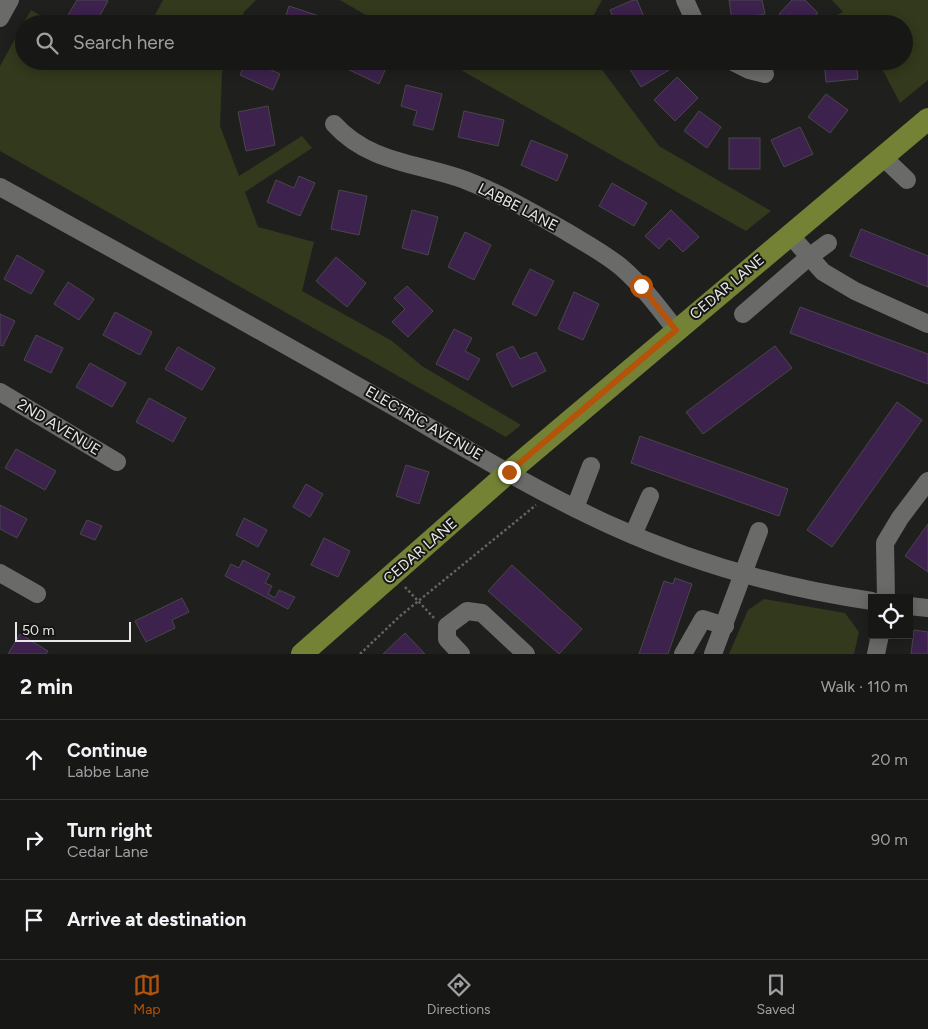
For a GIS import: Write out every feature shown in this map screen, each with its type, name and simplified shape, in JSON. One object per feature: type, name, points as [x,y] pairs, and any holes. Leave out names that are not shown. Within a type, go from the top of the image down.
[{"type":"main road","name":"CEDAR LANE","points":[[302,654],[509,472],[928,119]]},
{"type":"street","points":[[0,18],[10,0]]},
{"type":"street","points":[[686,0],[692,15]]},
{"type":"street","points":[[749,70],[765,74]]},
{"type":"street","name":"LABBE LANE","points":[[334,124],[346,138],[360,148],[378,155],[449,174],[485,188],[538,215],[602,253],[641,286],[676,330]]},
{"type":"street","points":[[883,157],[907,180]]},
{"type":"street","name":"ELECTRIC AVENUE","points":[[0,187],[576,508],[679,554],[744,574],[822,594],[868,600]]},
{"type":"street","points":[[790,235],[822,272],[855,291],[928,324]]},
{"type":"street","points":[[742,314],[828,243]]},
{"type":"street","name":"2ND AVENUE","points":[[0,392],[117,462]]},
{"type":"street","points":[[576,508],[591,466]]},
{"type":"street","points":[[886,594],[885,543],[900,518],[928,481]]},
{"type":"street","points":[[633,535],[650,496]]},
{"type":"street","points":[[713,654],[759,531]]},
{"type":"street","points":[[0,573],[37,594]]},
{"type":"street","points":[[913,606],[928,608]]},
{"type":"street","points":[[461,654],[447,639],[447,626],[467,611],[482,613],[526,654]]},
{"type":"street","points":[[683,654],[703,619],[725,626]]},
{"type":"street","points":[[876,654],[879,639]]},
{"type":"path","points":[[360,654],[418,601],[538,503]]},
{"type":"path","points":[[393,575],[447,632]]},
{"type":"green space","points":[[163,0],[256,0],[243,15],[155,15]]},
{"type":"green space","points":[[340,0],[602,0],[594,15],[366,15]]},
{"type":"green space","points":[[832,0],[928,0],[928,80],[900,103],[883,70],[913,70],[913,15],[837,15],[843,12]]},
{"type":"green space","points":[[31,10],[40,15],[28,15]]},
{"type":"green space","points":[[15,39],[15,70],[223,70],[220,126],[239,176],[302,136],[312,148],[245,192],[258,227],[314,242],[302,291],[392,341],[422,366],[521,425],[506,437],[0,151],[0,66]]},
{"type":"green space","points":[[461,70],[602,70],[659,146],[771,211],[746,231]]},
{"type":"green space","points":[[764,599],[845,613],[859,632],[854,654],[729,654],[748,610]]},
{"type":"building","points":[[77,0],[108,1],[100,15],[68,15]]},
{"type":"building","points":[[637,0],[643,15],[612,15],[610,10]]},
{"type":"building","points":[[729,0],[762,0],[765,14],[731,15]]},
{"type":"building","points":[[792,0],[805,0],[818,13],[816,15],[779,14]]},
{"type":"building","points":[[289,6],[316,15],[286,15]]},
{"type":"building","points":[[242,70],[271,70],[280,74],[273,90],[240,75]]},
{"type":"building","points":[[349,70],[385,70],[379,84]]},
{"type":"building","points":[[630,70],[669,70],[641,87]]},
{"type":"building","points":[[825,70],[857,70],[858,79],[826,82]]},
{"type":"building","points":[[677,77],[698,98],[675,121],[654,100]]},
{"type":"building","points":[[406,85],[442,94],[433,130],[413,125],[417,111],[401,106]]},
{"type":"building","points":[[826,94],[848,110],[830,133],[808,117]]},
{"type":"building","points":[[268,106],[275,145],[246,151],[238,112]]},
{"type":"building","points":[[464,111],[504,120],[498,146],[458,137]]},
{"type":"building","points":[[699,111],[721,127],[707,148],[684,131]]},
{"type":"building","points":[[800,127],[813,154],[784,167],[771,140]]},
{"type":"building","points":[[729,138],[760,138],[760,169],[729,169]]},
{"type":"building","points":[[531,140],[568,155],[557,181],[521,165]]},
{"type":"building","points":[[299,176],[315,183],[300,216],[267,202],[276,180],[294,188]]},
{"type":"building","points":[[612,183],[647,203],[634,226],[599,206]]},
{"type":"building","points":[[339,190],[367,196],[359,235],[331,229]]},
{"type":"building","points":[[412,210],[438,217],[428,255],[402,248]]},
{"type":"building","points":[[671,210],[699,237],[683,252],[669,238],[659,249],[645,236]]},
{"type":"building","points":[[861,229],[928,256],[928,287],[850,256]]},
{"type":"building","points":[[465,232],[491,245],[474,280],[448,267]]},
{"type":"building","points":[[17,255],[44,271],[31,294],[4,279]]},
{"type":"building","points":[[336,257],[366,283],[347,307],[316,281]]},
{"type":"building","points":[[530,269],[554,281],[536,316],[512,304]]},
{"type":"building","points":[[68,282],[94,299],[79,320],[54,304]]},
{"type":"building","points":[[407,286],[433,311],[408,337],[392,322],[405,309],[394,298]]},
{"type":"building","points":[[574,292],[599,304],[583,340],[558,329]]},
{"type":"building","points":[[800,307],[928,354],[928,384],[790,333]]},
{"type":"building","points":[[115,312],[152,332],[140,355],[103,335]]},
{"type":"building","points":[[0,314],[15,321],[3,346],[0,345]]},
{"type":"building","points":[[454,329],[472,338],[465,351],[480,359],[468,380],[436,364]]},
{"type":"building","points":[[36,335],[63,348],[51,373],[24,360]]},
{"type":"building","points":[[513,346],[520,359],[536,352],[546,371],[512,387],[496,354]]},
{"type":"building","points":[[775,346],[792,368],[703,434],[686,412]]},
{"type":"building","points":[[178,347],[215,368],[202,390],[165,369]]},
{"type":"building","points":[[90,363],[126,383],[112,407],[76,387]]},
{"type":"building","points":[[149,398],[186,418],[173,442],[136,422]]},
{"type":"building","points":[[897,402],[922,420],[832,547],[807,530]]},
{"type":"building","points":[[640,436],[788,489],[779,516],[631,463]]},
{"type":"building","points":[[16,449],[56,471],[45,490],[5,468]]},
{"type":"building","points":[[406,465],[429,472],[419,504],[396,496]]},
{"type":"building","points":[[306,484],[323,494],[310,517],[293,507]]},
{"type":"building","points":[[0,505],[27,519],[17,538],[0,529]]},
{"type":"building","points":[[244,518],[267,530],[258,547],[236,535]]},
{"type":"building","points":[[87,520],[102,526],[95,540],[80,534]]},
{"type":"building","points":[[928,524],[928,572],[905,556]]},
{"type":"building","points":[[324,538],[350,551],[338,577],[311,565]]},
{"type":"building","points":[[243,560],[270,574],[265,583],[272,586],[268,594],[275,598],[279,590],[295,597],[288,609],[225,576],[231,564],[239,568]]},
{"type":"building","points":[[512,565],[582,629],[559,654],[488,591]]},
{"type":"building","points":[[675,578],[692,584],[668,654],[639,654],[664,581],[673,584]]},
{"type":"building","points":[[182,598],[189,612],[172,620],[175,628],[146,642],[135,621]]},
{"type":"building","points":[[914,630],[928,632],[928,654],[911,654]]},
{"type":"building","points":[[405,633],[425,654],[383,654]]},
{"type":"building","points":[[20,634],[48,651],[46,654],[8,654]]},
{"type":"route","points":[[509,472],[676,330],[641,286]]}]
